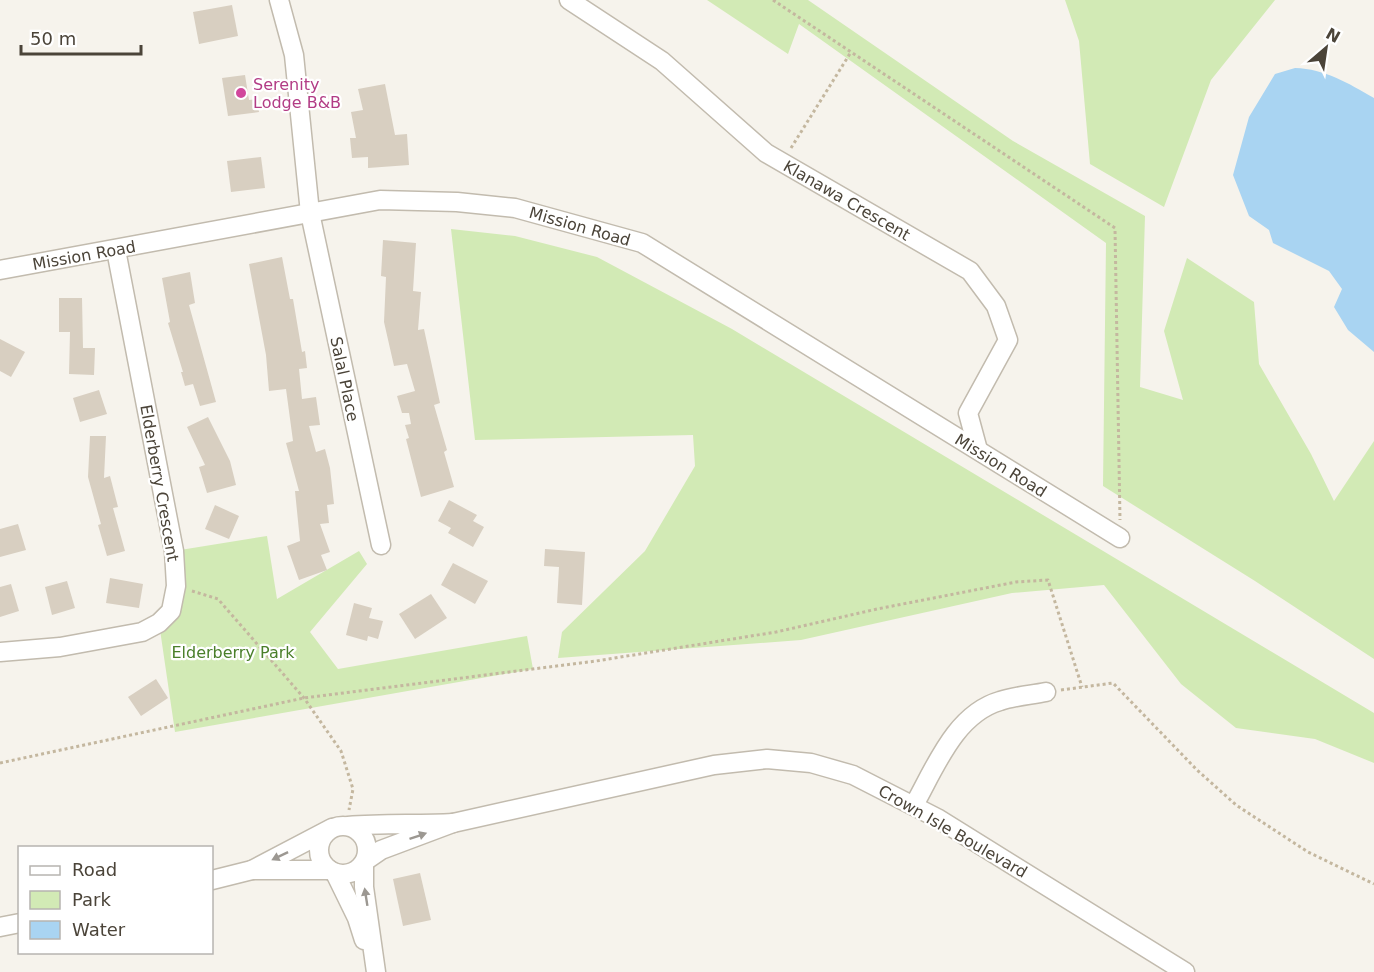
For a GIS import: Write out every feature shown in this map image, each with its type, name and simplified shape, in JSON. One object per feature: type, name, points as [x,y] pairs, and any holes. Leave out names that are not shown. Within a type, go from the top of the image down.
[{"type":"street","points":[[279,0],[294,55],[310,213]]},
{"type":"street","name":"Klanawa Crescent","points":[[569,0],[662,61],[766,153],[970,271],[996,306],[1008,340],[968,413],[978,450]]},
{"type":"street","name":"Mission Road","points":[[0,270],[380,200],[457,202],[515,207],[642,243],[1120,538]]},
{"type":"street","name":"Salal Place","points":[[310,213],[381,545]]},
{"type":"street","name":"Elderberry Crescent","points":[[0,652],[60,647],[142,632],[159,623],[171,611],[176,586],[174,552],[116,250]]},
{"type":"street","points":[[914,805],[943,753],[967,719],[998,701],[1046,692]]},
{"type":"street","name":"Crown Isle Boulevard","points":[[252,870],[351,873],[381,850],[453,823],[714,765],[766,759],[811,763],[853,775],[914,805],[1185,972]]},
{"type":"street","name":"Crown Isle Boulevard","points":[[342,827],[453,823]]},
{"type":"street","points":[[213,879],[252,870],[342,827]]},
{"type":"street","points":[[342,827],[360,832],[368,850],[364,887],[375,972],[357,918],[333,872],[323,864],[319,849],[325,833],[342,827]]},
{"type":"street","points":[[0,927],[18,923]]},
{"type":"path","points":[[773,0],[1115,228],[1120,538]]},
{"type":"path","points":[[782,162],[851,52]]},
{"type":"path","points":[[0,763],[304,698],[596,661],[776,632],[877,609],[1016,582],[1048,580],[1082,687]]},
{"type":"path","points":[[176,586],[218,599],[304,698],[341,752],[354,789],[342,827]]},
{"type":"path","points":[[1046,692],[1113,683],[1197,770],[1236,805],[1308,852],[1374,884]]},
{"type":"green space","points":[[707,0],[808,0],[1013,141],[1145,216],[1140,387],[1183,400],[1164,331],[1187,258],[1254,302],[1259,364],[1311,454],[1334,501],[1374,441],[1374,659],[1103,486],[1106,243],[799,24],[788,54]]},
{"type":"green space","points":[[1065,0],[1275,0],[1211,80],[1164,207],[1090,164],[1079,41]]},
{"type":"green space","points":[[451,229],[515,236],[597,257],[732,329],[1374,713],[1374,763],[1315,739],[1236,728],[1181,684],[1104,585],[1012,593],[801,640],[558,658],[562,632],[645,551],[695,466],[693,435],[475,440]]},
{"type":"green space","name":"Elderberry Park","points":[[267,536],[277,599],[359,551],[367,564],[310,632],[338,669],[527,636],[533,669],[175,732],[159,623],[171,611],[174,551]]},
{"type":"water","points":[[1295,68],[1326,74],[1374,98],[1374,352],[1348,330],[1334,307],[1342,289],[1329,271],[1273,243],[1269,230],[1249,216],[1233,175],[1249,117],[1275,74]]},
{"type":"building","points":[[232,5],[238,36],[199,44],[193,12]]},
{"type":"building","points":[[245,75],[249,100],[257,99],[259,112],[228,116],[222,78]]},
{"type":"building","points":[[385,84],[395,135],[407,134],[409,165],[368,168],[368,157],[352,158],[350,138],[356,138],[351,112],[363,110],[358,89]]},
{"type":"building","points":[[261,157],[265,188],[231,192],[227,161]]},
{"type":"building","points":[[383,240],[416,243],[413,291],[421,292],[418,330],[424,329],[440,403],[434,405],[447,450],[444,452],[454,487],[421,497],[406,439],[409,438],[405,425],[411,424],[409,413],[402,413],[397,396],[415,391],[407,364],[394,366],[384,322],[386,277],[381,276]]},
{"type":"building","points":[[282,257],[290,299],[293,299],[302,352],[305,351],[307,368],[299,369],[302,399],[316,397],[320,425],[309,426],[316,452],[325,449],[330,468],[334,504],[327,505],[329,523],[320,524],[330,552],[321,555],[327,570],[299,580],[287,546],[300,541],[295,491],[299,491],[286,443],[293,441],[286,389],[269,391],[266,355],[249,264]]},
{"type":"building","points":[[190,272],[195,303],[189,305],[216,402],[200,406],[193,384],[185,386],[168,323],[170,322],[162,278]]},
{"type":"building","points":[[59,298],[82,298],[83,348],[95,348],[94,375],[69,374],[70,332],[59,332]]},
{"type":"building","points":[[0,339],[25,352],[11,377],[0,371]]},
{"type":"building","points":[[99,390],[107,414],[80,422],[73,398]]},
{"type":"building","points":[[208,417],[230,461],[236,485],[207,493],[199,467],[205,465],[187,427]]},
{"type":"building","points":[[90,436],[106,436],[104,478],[110,476],[118,507],[113,508],[125,551],[107,556],[88,477]]},
{"type":"building","points":[[449,500],[477,515],[473,521],[484,527],[473,547],[448,533],[451,528],[438,521]]},
{"type":"building","points":[[215,505],[239,516],[229,539],[205,529]]},
{"type":"building","points":[[18,524],[26,550],[0,557],[0,529]]},
{"type":"building","points":[[545,549],[585,552],[582,605],[557,603],[559,567],[544,566]]},
{"type":"building","points":[[453,563],[488,581],[475,604],[441,585]]},
{"type":"building","points":[[110,578],[143,584],[139,608],[106,603]]},
{"type":"building","points":[[67,581],[75,608],[52,615],[45,587]]},
{"type":"building","points":[[11,584],[19,611],[0,617],[0,587]]},
{"type":"building","points":[[431,594],[447,618],[415,639],[399,614]]},
{"type":"building","points":[[354,603],[372,608],[369,618],[383,621],[378,639],[368,636],[367,641],[346,635]]},
{"type":"building","points":[[156,679],[168,698],[141,716],[128,697]]},
{"type":"building","points":[[420,873],[431,920],[403,926],[393,879]]},
{"type":"place","name":"Serenity Lodge B&B","points":[[241,93]]}]
